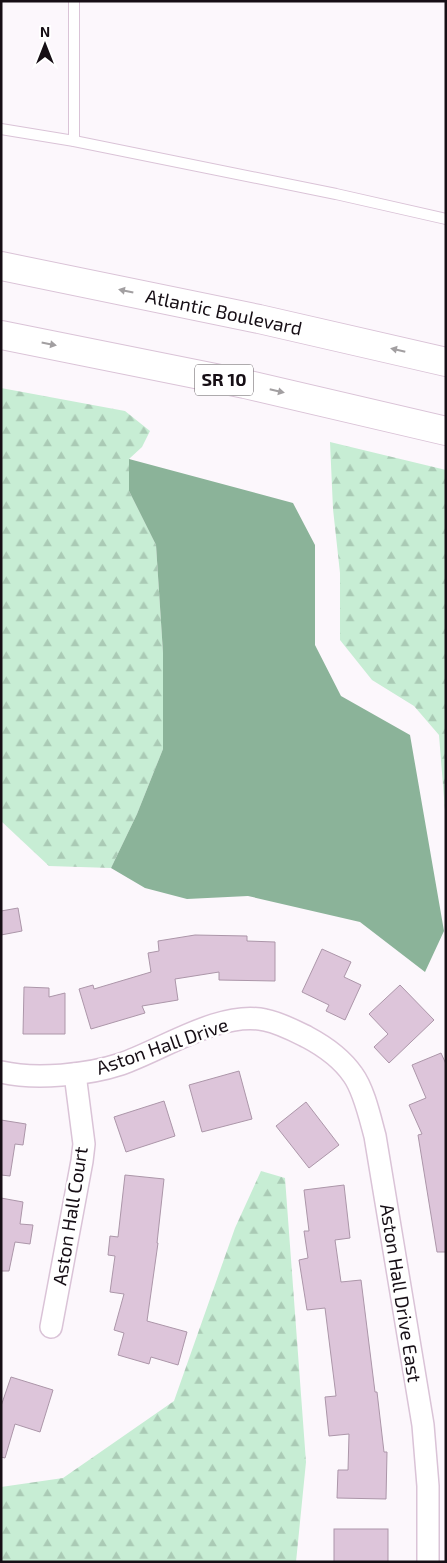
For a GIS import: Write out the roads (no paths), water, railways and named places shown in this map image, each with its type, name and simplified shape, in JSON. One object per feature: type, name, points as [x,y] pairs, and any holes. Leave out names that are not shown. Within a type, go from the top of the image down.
[{"type":"highway","name":"Atlantic Boulevard","points":[[1,266],[259,319],[446,362]]},
{"type":"highway","name":"SR 10","points":[[1,334],[245,384],[446,431]]},
{"type":"street","name":"Aston Hall Drive","points":[[1,1072],[16,1076],[75,1074],[120,1064],[210,1026],[240,1019],[263,1019],[284,1025],[318,1043]]},
{"type":"street","name":"Aston Hall Drive East","points":[[318,1043],[334,1055],[354,1076],[367,1108],[375,1136],[422,1425],[428,1486],[428,1562]]},
{"type":"street","name":"Aston Hall Court","points":[[51,1327],[84,1144],[75,1074]]},
{"type":"lane","points":[[74,1],[74,141]]},
{"type":"lane","points":[[1,129],[74,141],[336,194],[446,219]]}]
